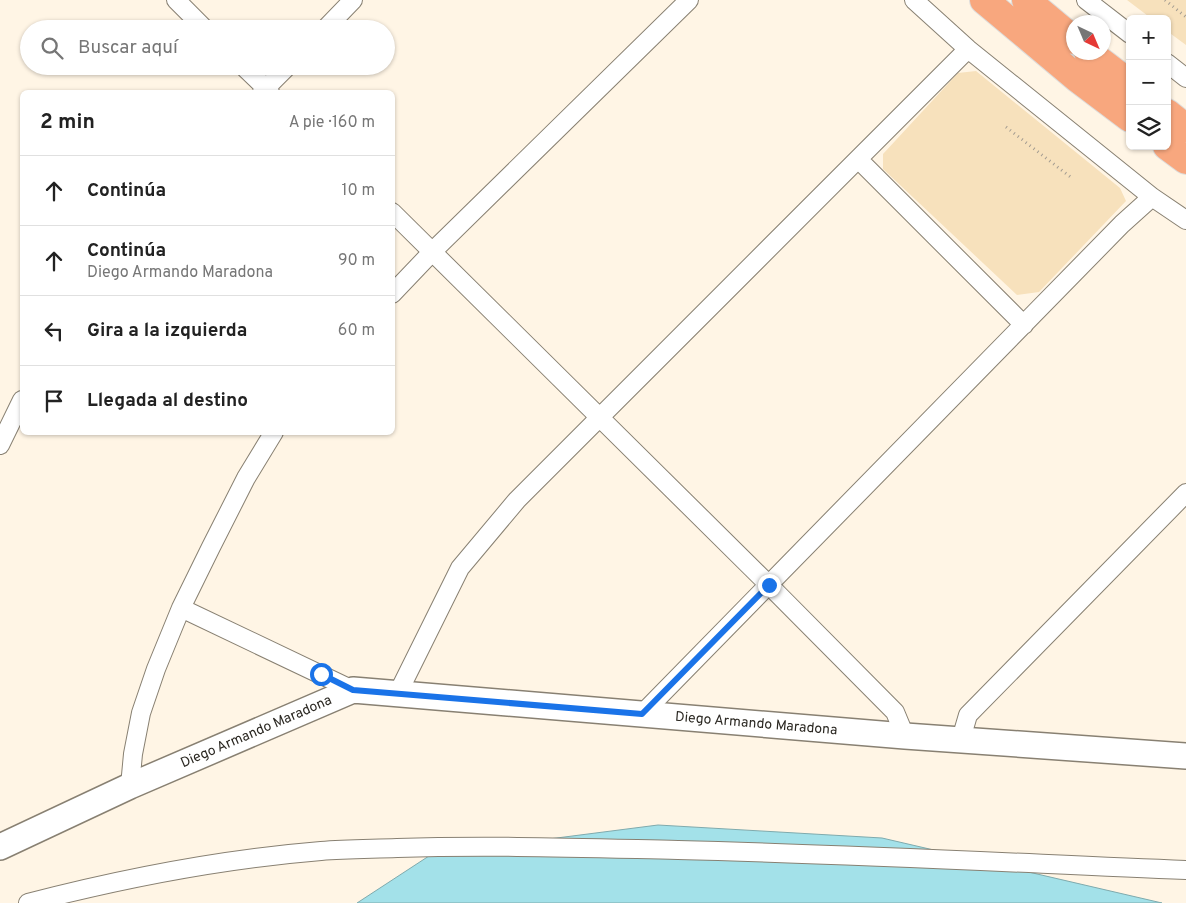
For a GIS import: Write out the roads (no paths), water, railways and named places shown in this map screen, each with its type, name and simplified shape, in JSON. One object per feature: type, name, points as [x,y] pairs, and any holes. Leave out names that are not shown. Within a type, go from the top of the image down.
[{"type":"highway","points":[[984,0],[1126,115]]},
{"type":"highway","points":[[1026,0],[1066,33]]},
{"type":"highway","points":[[1098,60],[1126,81]]},
{"type":"highway","points":[[1171,116],[1186,128]]},
{"type":"highway","points":[[1171,149],[1186,160]]},
{"type":"street","points":[[176,0],[196,20]]},
{"type":"street","points":[[334,20],[353,0]]},
{"type":"street","points":[[395,291],[433,251],[689,0]]},
{"type":"street","points":[[914,0],[968,49],[1152,197],[1186,220]]},
{"type":"street","points":[[1086,0],[1126,31]]},
{"type":"street","points":[[397,695],[460,568],[517,500],[968,49]]},
{"type":"street","points":[[1171,66],[1186,78]]},
{"type":"street","points":[[251,75],[265,90]]},
{"type":"street","points":[[267,90],[280,75]]},
{"type":"street","points":[[858,159],[1024,325]]},
{"type":"street","points":[[642,714],[1122,224],[1152,197]]},
{"type":"street","points":[[395,215],[600,416],[895,712],[905,736]]},
{"type":"street","points":[[0,445],[20,404]]},
{"type":"street","points":[[130,786],[141,713],[156,668],[181,608],[246,478],[272,435]]},
{"type":"street","points":[[961,739],[968,715],[1186,493]]},
{"type":"street","points":[[181,608],[353,690]]},
{"type":"street","name":"Diego Armando Maradona","points":[[0,847],[130,786],[353,690],[905,736],[1186,756]]},
{"type":"street","points":[[28,903],[78,890],[201,866],[322,851],[446,847],[565,847],[744,852],[1186,870]]},
{"type":"water","points":[[658,825],[882,838],[1162,903],[357,903],[432,854]]}]
